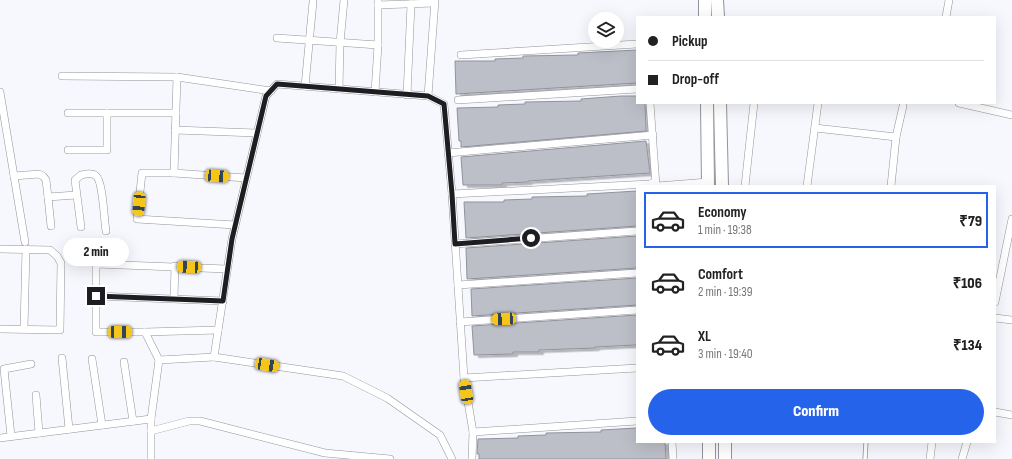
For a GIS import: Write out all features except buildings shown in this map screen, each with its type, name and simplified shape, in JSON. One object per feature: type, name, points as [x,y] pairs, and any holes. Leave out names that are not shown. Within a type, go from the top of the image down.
[{"type":"main road","points":[[704,0],[705,16]]},
{"type":"main road","points":[[717,0],[718,16]]},
{"type":"main road","points":[[707,104],[708,184]]},
{"type":"main road","points":[[720,104],[722,185]]},
{"type":"main road","points":[[709,443],[709,459]]},
{"type":"main road","points":[[725,443],[725,459]]},
{"type":"street","points":[[339,89],[340,42],[344,0]]},
{"type":"street","points":[[946,16],[949,0]]},
{"type":"street","points":[[375,92],[378,46],[378,2],[434,1],[428,96]]},
{"type":"street","points":[[305,86],[313,2]]},
{"type":"street","points":[[407,95],[414,2]]},
{"type":"street","points":[[277,38],[378,46]]},
{"type":"street","points":[[461,55],[636,44]]},
{"type":"street","points":[[62,76],[177,78],[271,91]]},
{"type":"street","points":[[174,174],[177,78]]},
{"type":"street","points":[[214,357],[235,225],[266,96],[277,84],[428,96],[444,104],[452,194],[464,378],[473,432],[472,459]]},
{"type":"street","points":[[458,100],[636,89]]},
{"type":"street","points":[[0,92],[4,138],[14,176],[25,245],[24,329]]},
{"type":"street","points":[[650,104],[657,185]]},
{"type":"street","points":[[745,185],[754,104]]},
{"type":"street","points":[[807,185],[818,104]]},
{"type":"street","points":[[964,104],[1012,114]]},
{"type":"street","points":[[891,185],[896,137],[903,106]]},
{"type":"street","points":[[68,113],[176,113]]},
{"type":"street","points":[[68,150],[107,150],[107,113]]},
{"type":"street","points":[[815,128],[896,137]]},
{"type":"street","points":[[175,130],[257,133]]},
{"type":"street","points":[[448,153],[653,134]]},
{"type":"street","points":[[235,225],[137,219],[142,173],[246,178]]},
{"type":"street","points":[[14,176],[39,174],[46,180],[51,226]]},
{"type":"street","points":[[81,227],[75,180],[77,176],[90,174],[97,176],[106,231]]},
{"type":"street","points":[[452,194],[650,184],[654,182],[656,185]]},
{"type":"street","points":[[682,185],[708,184]]},
{"type":"street","points":[[48,197],[76,194]]},
{"type":"street","points":[[996,297],[1012,219]]},
{"type":"street","points":[[455,244],[636,231]]},
{"type":"street","points":[[0,249],[25,245],[50,250],[57,256],[61,263],[60,330],[0,329]]},
{"type":"street","points":[[218,330],[96,332],[96,264],[228,269]]},
{"type":"street","points":[[174,298],[176,266]]},
{"type":"street","points":[[458,285],[636,273]]},
{"type":"street","points":[[96,296],[223,301]]},
{"type":"street","points":[[460,322],[636,310]]},
{"type":"street","points":[[996,318],[1012,320]]},
{"type":"street","points":[[144,332],[159,360],[151,419],[151,459]]},
{"type":"street","points":[[159,360],[214,357],[343,376],[387,398],[440,435],[452,459]]},
{"type":"street","points":[[62,358],[69,429]]},
{"type":"street","points":[[92,359],[102,425]]},
{"type":"street","points":[[124,362],[133,421]]},
{"type":"street","points":[[11,436],[4,370],[31,364]]},
{"type":"street","points":[[464,378],[636,368]]},
{"type":"street","points":[[36,395],[39,433]]},
{"type":"street","points":[[996,412],[1012,415]]},
{"type":"street","points":[[0,438],[151,419]]},
{"type":"street","points":[[151,431],[189,421],[200,421],[325,452],[390,459]]},
{"type":"street","points":[[473,432],[636,421]]},
{"type":"street","points":[[672,443],[673,459]]},
{"type":"street","points":[[930,459],[932,443]]},
{"type":"street","points":[[962,459],[967,443]]},
{"type":"lane","points":[[865,459],[866,443]]},
{"type":"route","points":[[96,296],[223,301],[232,239],[266,96],[277,84],[428,96],[444,104],[455,244],[531,238]]}]
